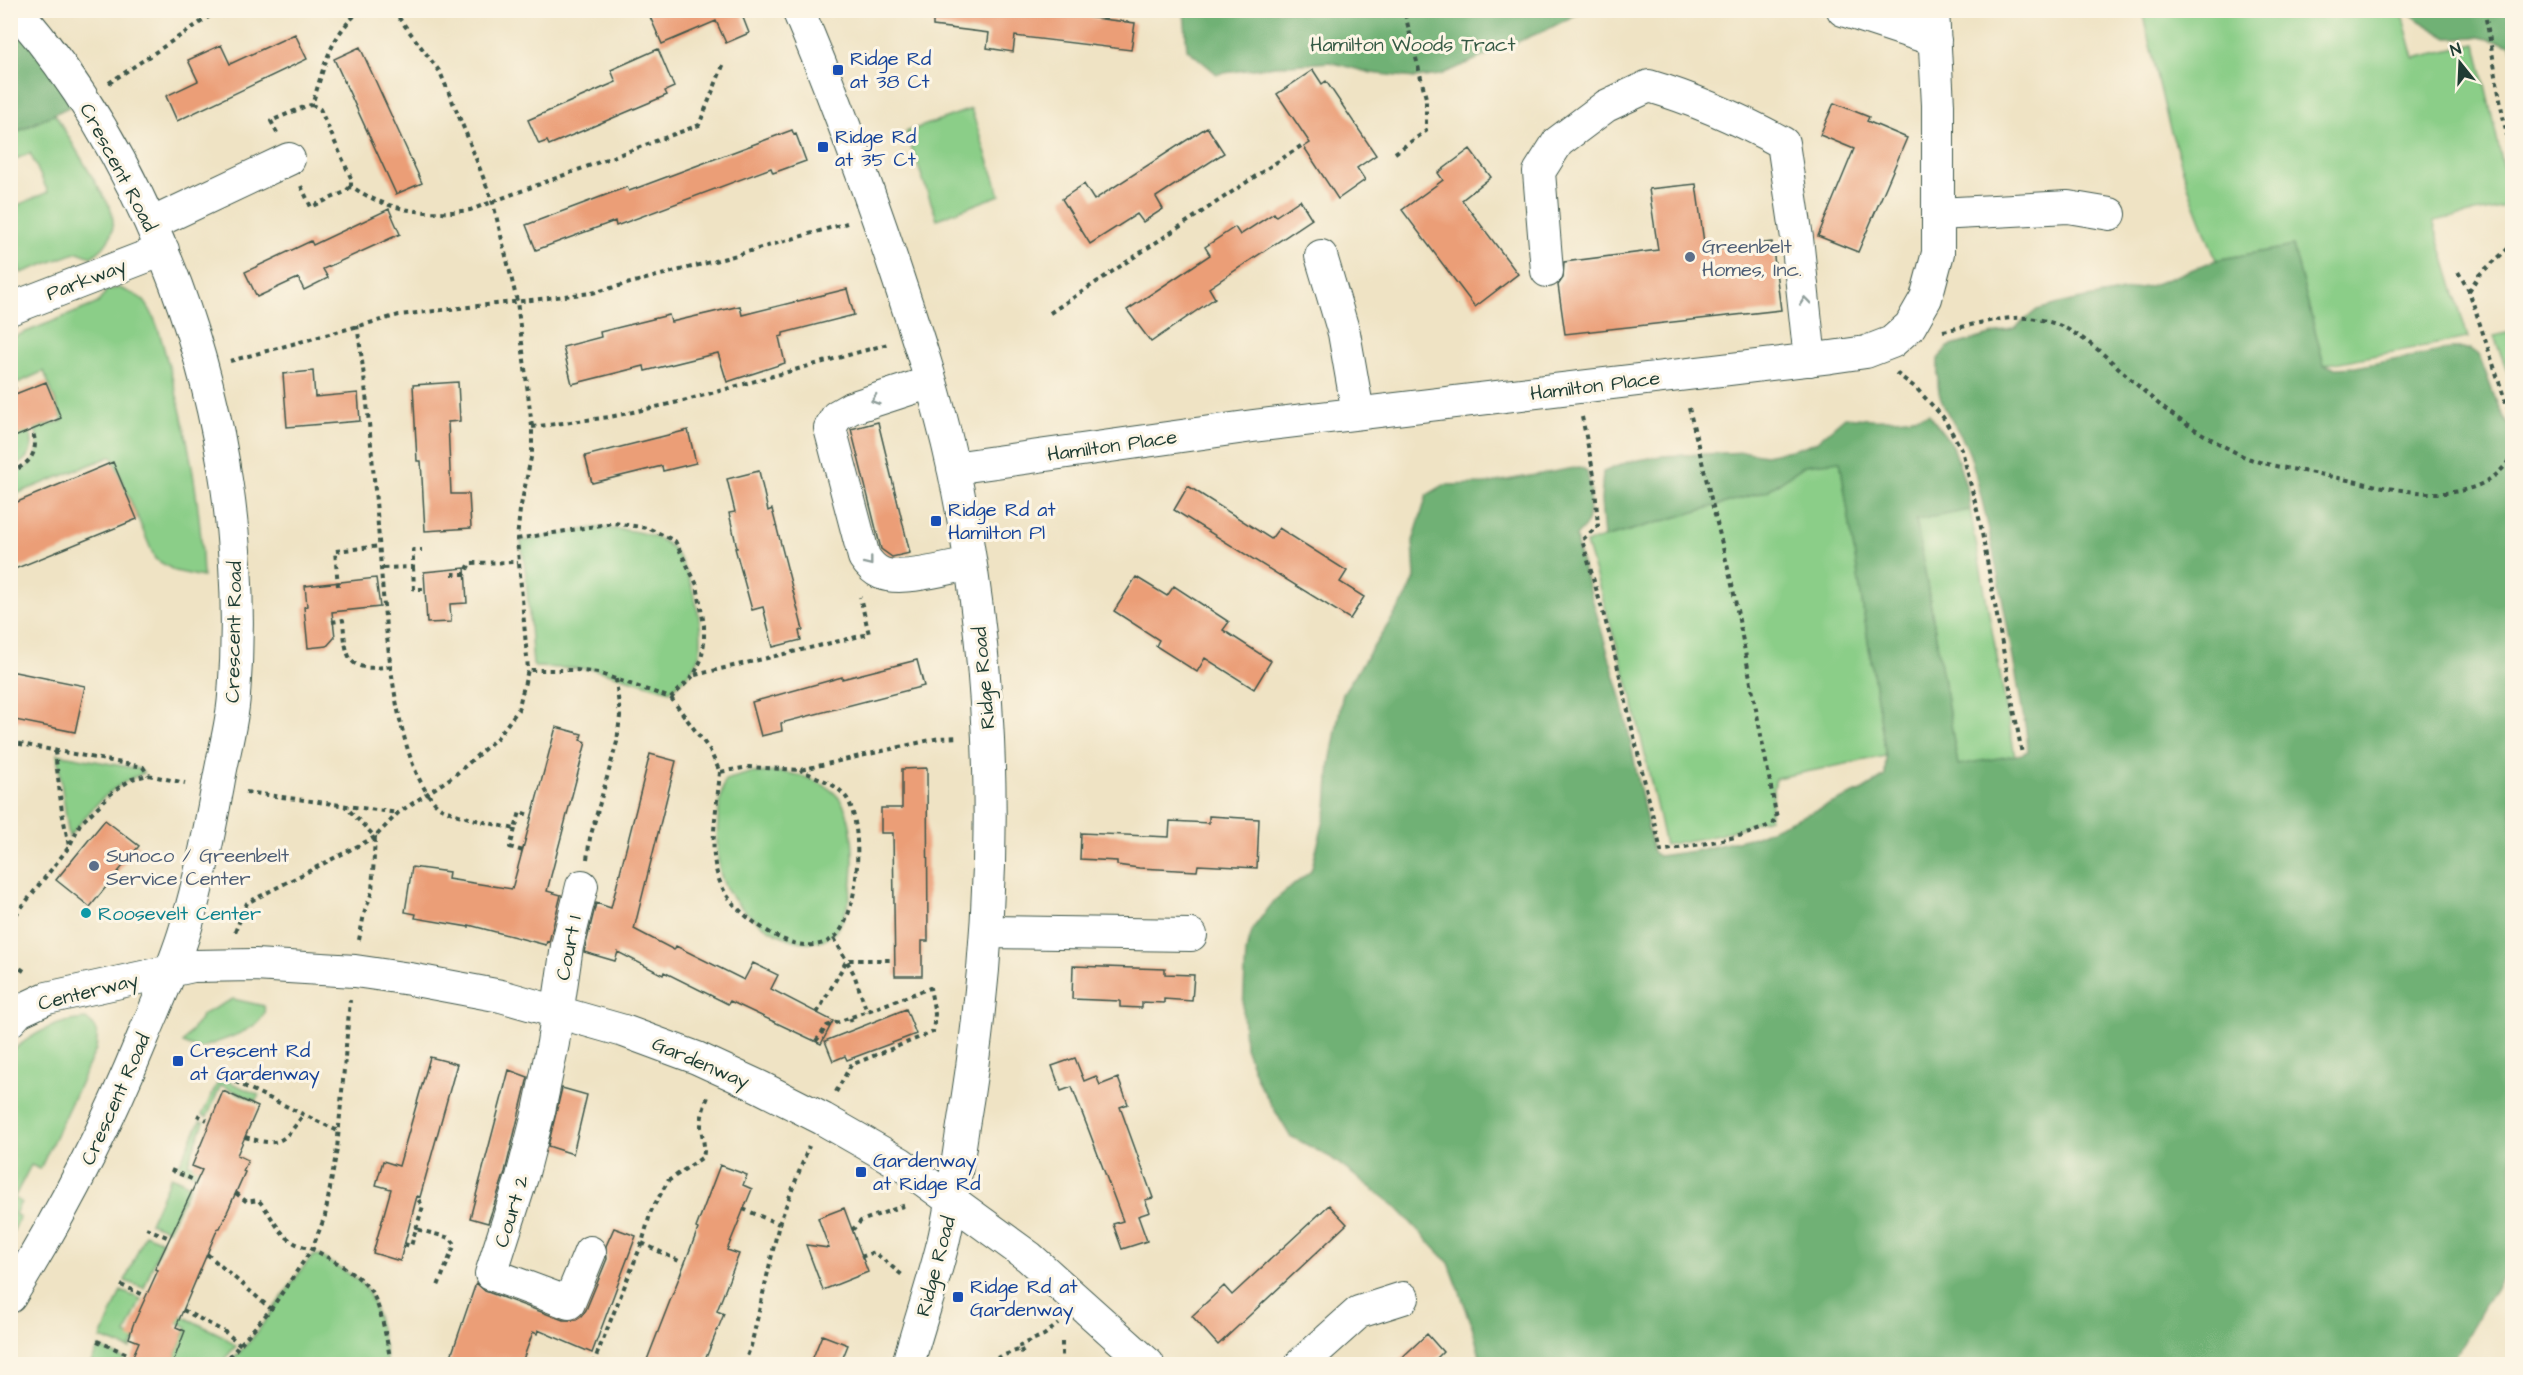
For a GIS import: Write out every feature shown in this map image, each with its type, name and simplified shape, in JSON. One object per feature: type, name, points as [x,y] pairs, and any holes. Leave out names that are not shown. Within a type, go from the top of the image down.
[{"type":"street","name":"Crescent Road","points":[[10,1297],[54,1226],[119,1097],[171,972],[185,929],[204,860],[234,697],[236,596],[232,515],[192,329],[157,237],[117,154],[46,44],[16,10]]},
{"type":"street","name":"Ridge Road","points":[[798,10],[877,214],[931,382],[953,468],[970,564],[978,617],[988,735],[990,871],[979,1029],[942,1245],[908,1365]]},
{"type":"street","points":[[1843,10],[1934,25]]},
{"type":"street","name":"Hamilton Place","points":[[953,468],[1358,413],[1810,360],[1866,352],[1892,342],[1910,326],[1926,298],[1938,253],[1934,25]]},
{"type":"street","points":[[1548,270],[1539,172],[1558,142],[1606,106],[1649,86],[1696,100],[1741,120],[1783,143],[1797,238],[1810,360]]},
{"type":"street","name":"Parkway","points":[[10,309],[157,237],[289,159]]},
{"type":"street","points":[[1938,214],[2068,207],[2110,214]]},
{"type":"street","points":[[1321,256],[1344,333],[1358,413]]},
{"type":"street","points":[[931,382],[851,408],[837,416],[830,428],[864,557],[870,565],[880,573],[902,575],[970,564]]},
{"type":"street","name":"Court 1","points":[[557,1011],[567,946],[582,886]]},
{"type":"street","points":[[987,932],[1191,935]]},
{"type":"street","name":"Gardenway","points":[[171,972],[208,964],[255,964],[355,971],[501,996],[624,1031],[697,1058],[823,1119],[900,1163],[1020,1250],[1081,1302],[1148,1365]]},
{"type":"street","name":"Centerway","points":[[10,1021],[19,1011],[47,998],[171,972]]},
{"type":"street","name":"Court 2","points":[[557,1011],[551,1053],[530,1144],[491,1274],[569,1304],[590,1252]]},
{"type":"street","points":[[1301,1365],[1359,1312],[1403,1298]]},
{"type":"path","points":[[84,100],[219,10]]},
{"type":"path","points":[[361,10],[346,22],[329,48],[312,105],[320,109],[351,178],[351,186],[374,200],[422,213],[454,213],[494,203],[699,125],[724,63]]},
{"type":"path","points":[[235,932],[247,903],[375,837],[398,813],[455,775],[497,738],[518,710],[528,670],[517,539],[519,510],[532,453],[532,428],[517,301],[494,203],[440,72],[393,10]]},
{"type":"path","points":[[1395,153],[1426,131],[1426,98],[1404,10]]},
{"type":"path","points":[[2484,10],[2498,98],[2512,156]]},
{"type":"path","points":[[1050,313],[1301,146]]},
{"type":"path","points":[[202,368],[399,315],[592,293],[726,258],[877,214]]},
{"type":"path","points":[[2469,291],[2479,275],[2512,244]]},
{"type":"path","points":[[1936,332],[2023,316],[2040,319],[2063,328],[2089,344],[2162,407],[2243,456],[2264,463],[2363,483],[2438,494],[2470,489],[2491,478],[2508,461],[2512,435],[2511,418],[2469,291],[2457,270]]},
{"type":"path","points":[[357,325],[365,382],[392,666],[401,729],[427,793],[439,808],[514,829]]},
{"type":"path","points":[[532,428],[610,417],[683,401],[823,364],[917,335]]},
{"type":"path","points":[[1866,352],[1916,388],[1943,417],[1962,450],[1980,522],[2022,754]]},
{"type":"path","points":[[1575,387],[1594,475],[1598,526],[1581,540],[1616,658],[1661,852],[1770,826],[1777,819],[1733,589],[1681,375]]},
{"type":"path","points":[[10,377],[17,394]]},
{"type":"path","points":[[10,472],[30,461],[34,454],[37,442],[32,430]]},
{"type":"path","points":[[517,539],[614,523],[648,528],[675,541],[697,585],[704,625],[701,660],[694,675],[671,698]]},
{"type":"path","points":[[338,586],[335,550],[380,546]]},
{"type":"path","points":[[422,550],[413,550],[413,567],[414,589],[423,589]]},
{"type":"path","points":[[452,574],[465,574],[470,563],[518,562]]},
{"type":"path","points":[[694,675],[869,634],[855,577],[870,565]]},
{"type":"path","points":[[382,568],[413,567]]},
{"type":"path","points":[[332,622],[343,620],[347,655],[357,666],[392,666]]},
{"type":"path","points":[[528,670],[576,670],[616,678],[671,698],[709,749],[720,772],[712,857],[721,886],[741,912],[762,928],[787,942],[811,946],[834,938],[847,920],[856,890],[856,845],[852,807],[840,790],[800,770]]},
{"type":"path","points":[[582,886],[590,838],[617,742],[620,716],[616,678]]},
{"type":"path","points":[[720,772],[749,767],[800,770],[939,738],[988,735]]},
{"type":"path","points":[[10,742],[143,767],[148,775]]},
{"type":"path","points":[[55,752],[69,847]]},
{"type":"path","points":[[10,922],[69,847],[80,824],[94,808],[132,779],[148,775],[185,783]]},
{"type":"path","points":[[237,791],[398,813]]},
{"type":"path","points":[[345,806],[375,837],[372,892],[364,914],[357,948]]},
{"type":"path","points":[[523,850],[510,847],[514,829],[520,812],[532,816]]},
{"type":"path","points":[[834,938],[847,960],[867,1012]]},
{"type":"path","points":[[847,960],[893,960]]},
{"type":"path","points":[[818,1013],[847,960]]},
{"type":"path","points":[[816,1041],[827,1026],[930,988],[935,1014],[933,1032],[851,1065],[834,1097]]},
{"type":"path","points":[[223,1365],[271,1309],[312,1249],[325,1216],[334,1176],[350,1000]]},
{"type":"path","points":[[850,1018],[853,1025]]},
{"type":"path","points":[[219,1074],[338,1131]]},
{"type":"path","points":[[593,1365],[642,1243],[651,1211],[668,1181],[703,1157],[705,1148],[701,1127],[708,1097]]},
{"type":"path","points":[[245,1137],[277,1144],[289,1136],[304,1114]]},
{"type":"path","points":[[197,1116],[207,1120]]},
{"type":"path","points":[[744,1365],[751,1346],[779,1224],[809,1146]]},
{"type":"path","points":[[171,1170],[194,1180]]},
{"type":"path","points":[[236,1193],[247,1202],[258,1200],[277,1228],[293,1242],[312,1249],[355,1275],[371,1291],[379,1313],[391,1365]]},
{"type":"path","points":[[404,1244],[411,1246],[423,1206],[417,1198]]},
{"type":"path","points":[[852,1230],[861,1221],[906,1205]]},
{"type":"path","points":[[743,1209],[779,1224]]},
{"type":"path","points":[[146,1228],[166,1237]]},
{"type":"path","points":[[416,1229],[450,1238],[455,1244],[438,1286]]},
{"type":"path","points":[[642,1243],[679,1261]]},
{"type":"path","points":[[861,1257],[874,1252],[898,1272],[930,1288]]},
{"type":"path","points":[[207,1254],[271,1309]]},
{"type":"path","points":[[121,1285],[144,1295]]},
{"type":"path","points":[[1024,1357],[1020,1345],[1050,1331],[1081,1302]]},
{"type":"path","points":[[183,1310],[225,1332],[240,1345]]},
{"type":"path","points":[[97,1341],[130,1355]]},
{"type":"path","points":[[1062,1342],[1062,1365]]},
{"type":"path","points":[[980,1365],[1022,1349]]},
{"type":"green space","name":"Hamilton Woods Tract","points":[[1184,10],[1583,11],[1550,28],[1440,75],[1415,78],[1371,73],[1330,62],[1275,66],[1217,74],[1187,49]]},
{"type":"green space","points":[[10,11],[84,100],[11,134]]},
{"type":"green space","points":[[2142,11],[2394,11],[2403,18],[2414,58],[2476,44],[2512,206],[2433,221],[2468,338],[2324,365],[2293,246],[2216,260],[2192,198],[2168,122]]},
{"type":"green space","points":[[2407,11],[2512,11],[2512,50],[2511,45],[2480,37],[2448,38]]},
{"type":"green space","points":[[971,109],[1000,195],[937,219],[906,132]]},
{"type":"green space","points":[[55,114],[110,207],[113,229],[103,248],[91,257],[78,252],[21,273],[11,244],[11,208],[48,192],[30,153],[11,161],[11,135]]},
{"type":"green space","points":[[2293,246],[2324,365],[2335,368],[2356,367],[2452,349],[2471,349],[2479,355],[2503,417],[2512,428],[2512,1265],[2489,1298],[2451,1364],[1482,1364],[1471,1322],[1449,1263],[1395,1206],[1330,1157],[1290,1136],[1258,1082],[1245,1047],[1243,1010],[1246,952],[1253,928],[1275,900],[1311,871],[1327,809],[1330,763],[1343,693],[1407,596],[1415,578],[1413,541],[1427,495],[1444,485],[1485,484],[1580,467],[1587,471],[1591,492],[1587,524],[1576,536],[1578,550],[1622,701],[1653,852],[1659,856],[1694,851],[1754,837],[1863,790],[1885,776],[1886,756],[1840,461],[1805,465],[1767,491],[1604,538],[1601,500],[1603,472],[1628,462],[1661,456],[1747,452],[1765,455],[1796,449],[1816,442],[1845,417],[1887,419],[1929,414],[1953,446],[1968,492],[1970,510],[1916,520],[1958,765],[2022,754],[2028,751],[2026,730],[1981,494],[1969,453],[1939,393],[1938,359],[1948,347],[2015,328],[2037,310],[2150,286],[2216,260]]},
{"type":"green space","points":[[120,288],[144,301],[155,320],[162,342],[192,465],[203,577],[175,571],[155,559],[112,456],[11,496],[11,476],[26,468],[35,458],[38,445],[35,428],[63,421],[44,371],[18,383],[11,366],[11,338],[98,303],[107,290]]},
{"type":"green space","points":[[2512,332],[2512,384],[2494,336]]},
{"type":"green space","points":[[29,430],[32,443],[29,454],[22,462],[11,468],[11,438]]},
{"type":"green space","points":[[1840,460],[1886,756],[1776,778],[1769,818],[1719,835],[1665,845],[1632,697],[1586,543],[1767,491],[1805,465]]},
{"type":"green space","points":[[1970,510],[2015,756],[1958,766],[1916,520]]},
{"type":"green space","points":[[594,528],[632,531],[650,535],[666,543],[682,563],[689,578],[698,613],[701,644],[699,655],[691,671],[670,691],[593,669],[535,667],[533,665],[521,541]]},
{"type":"green space","points":[[57,754],[139,769],[144,773],[111,791],[93,808],[69,837]]},
{"type":"green space","points":[[782,772],[813,780],[827,787],[839,798],[846,810],[850,827],[853,867],[847,907],[841,923],[833,934],[819,941],[803,942],[786,938],[769,929],[739,905],[722,879],[718,856],[718,830],[720,802],[725,780],[750,773]]},
{"type":"green space","points":[[233,999],[264,1006],[264,1014],[250,1028],[216,1043],[198,1049],[183,1043],[203,1014]]},
{"type":"green space","points":[[86,1019],[96,1032],[96,1049],[40,1169],[31,1165],[14,1198],[21,1202],[15,1214],[20,1217],[11,1236],[11,1052],[46,1029],[65,1022]]},
{"type":"green space","points":[[220,1078],[259,1095],[256,1101],[221,1085],[207,1117],[202,1115]]},
{"type":"green space","points":[[200,1121],[204,1122],[188,1163],[198,1167],[195,1175],[178,1167]]},
{"type":"green space","points":[[171,1176],[190,1185],[168,1230],[150,1223]]},
{"type":"green space","points":[[145,1234],[162,1241],[144,1288],[125,1281]]},
{"type":"green space","points":[[319,1255],[352,1276],[368,1292],[377,1316],[387,1364],[229,1364],[254,1336],[305,1265],[313,1256]]},
{"type":"green space","points":[[121,1291],[141,1299],[126,1334],[136,1339],[130,1349],[101,1338]]},
{"type":"green space","points":[[180,1315],[223,1336],[236,1346],[220,1364],[172,1364],[187,1327],[177,1322]]},
{"type":"green space","points":[[99,1347],[126,1360],[124,1364],[90,1364]]},
{"type":"building","points":[[647,10],[740,10],[749,33],[726,43],[716,21],[662,44]]},
{"type":"building","points":[[933,10],[1027,10],[1135,23],[1131,50],[1015,36],[1013,52],[987,48],[989,33],[933,26]]},
{"type":"building","points":[[295,34],[307,59],[177,121],[166,96],[198,81],[188,60],[221,45],[230,64]]},
{"type":"building","points":[[360,47],[422,183],[396,194],[334,59]]},
{"type":"building","points":[[658,49],[674,87],[665,91],[667,95],[549,145],[547,141],[539,144],[528,120],[616,82],[611,70]]},
{"type":"building","points":[[1313,70],[1322,84],[1326,81],[1376,155],[1357,168],[1365,180],[1338,199],[1304,147],[1310,143],[1277,94]]},
{"type":"building","points":[[1834,103],[1869,117],[1867,121],[1907,138],[1858,252],[1818,236],[1854,149],[1820,135]]},
{"type":"building","points":[[1207,127],[1224,153],[1156,197],[1163,209],[1143,222],[1137,214],[1090,244],[1062,199],[1084,184],[1094,200]]},
{"type":"building","points":[[792,130],[794,135],[796,134],[806,161],[773,173],[771,168],[616,226],[615,221],[536,250],[526,225],[627,187],[629,191]]},
{"type":"building","points":[[1470,149],[1491,177],[1462,200],[1518,274],[1475,307],[1402,210],[1443,180],[1438,173]]},
{"type":"building","name":"Greenbelt Homes, Inc.","points":[[1696,184],[1705,250],[1772,242],[1781,310],[1565,334],[1558,285],[1563,278],[1564,262],[1658,250],[1649,189]]},
{"type":"building","points":[[1300,200],[1312,219],[1209,288],[1215,298],[1151,342],[1127,310],[1210,255],[1205,247],[1235,227],[1240,235],[1274,213],[1276,216]]},
{"type":"building","points":[[389,209],[400,234],[323,269],[328,278],[304,290],[298,278],[257,297],[245,272],[311,241],[313,245]]},
{"type":"building","points":[[847,289],[854,315],[783,333],[783,336],[779,337],[785,363],[727,382],[718,353],[645,371],[644,366],[572,384],[563,347],[601,337],[600,332],[669,315],[671,322],[740,306],[742,315]]},
{"type":"building","points":[[313,371],[315,397],[358,393],[360,421],[287,427],[283,374]]},
{"type":"building","points":[[46,382],[61,418],[10,439],[10,396]]},
{"type":"building","points":[[458,382],[460,421],[448,422],[451,494],[469,494],[471,528],[425,531],[421,461],[417,461],[413,385]]},
{"type":"building","points":[[878,422],[910,553],[892,557],[881,549],[851,429]]},
{"type":"building","points":[[688,430],[696,463],[663,471],[662,466],[592,483],[585,456]]},
{"type":"building","points":[[113,462],[137,519],[10,571],[10,505]]},
{"type":"building","points":[[759,471],[768,511],[772,509],[803,630],[799,631],[801,640],[773,647],[763,607],[752,610],[735,548],[737,548],[729,513],[735,512],[727,479]]},
{"type":"building","points":[[1188,486],[1271,539],[1279,528],[1347,571],[1340,582],[1364,597],[1350,619],[1174,510]]},
{"type":"building","points":[[465,568],[467,603],[450,604],[451,622],[427,623],[424,572]]},
{"type":"building","points":[[1136,577],[1167,596],[1174,586],[1229,622],[1223,630],[1271,661],[1254,689],[1205,658],[1197,672],[1156,646],[1159,640],[1114,611]]},
{"type":"building","points":[[376,578],[380,607],[332,612],[335,637],[327,646],[308,648],[304,607],[307,606],[305,586]]},
{"type":"building","points":[[917,660],[924,686],[781,723],[782,731],[761,736],[752,702],[842,677],[842,679]]},
{"type":"building","points":[[10,671],[85,686],[75,732],[10,719]]},
{"type":"building","points":[[556,727],[582,734],[580,740],[586,742],[547,891],[561,895],[549,942],[547,941],[546,945],[469,925],[469,927],[415,918],[416,914],[405,912],[412,867],[449,872],[448,879],[512,889]]},
{"type":"building","points":[[650,754],[676,761],[634,929],[674,950],[676,946],[744,980],[753,963],[778,975],[771,989],[833,1021],[821,1044],[730,1001],[728,1004],[664,972],[663,975],[618,952],[615,961],[584,952],[596,903],[611,908]]},
{"type":"building","points":[[927,768],[928,941],[922,941],[922,976],[895,976],[893,833],[881,833],[881,808],[902,808],[902,769]]},
{"type":"building","points":[[1209,816],[1259,819],[1257,868],[1198,865],[1197,871],[1139,868],[1117,865],[1117,861],[1080,859],[1081,833],[1169,837],[1170,821],[1209,823]]},
{"type":"building","name":"Sunoco / Greenbelt Service Center","points":[[105,820],[139,846],[90,907],[56,880]]},
{"type":"building","points":[[1073,966],[1165,969],[1165,974],[1194,975],[1192,1001],[1164,999],[1164,1003],[1142,1002],[1142,1008],[1120,1007],[1120,1001],[1072,999]]},
{"type":"building","points":[[906,1009],[916,1034],[847,1060],[845,1056],[833,1061],[825,1041]]},
{"type":"building","points":[[430,1057],[457,1064],[400,1261],[373,1253],[391,1189],[376,1185],[383,1161],[399,1166]]},
{"type":"building","points":[[1075,1058],[1084,1081],[1096,1076],[1100,1085],[1118,1078],[1128,1104],[1120,1107],[1153,1198],[1145,1200],[1150,1212],[1138,1216],[1147,1241],[1122,1249],[1113,1224],[1123,1221],[1089,1131],[1072,1087],[1061,1091],[1052,1066]]},
{"type":"building","points":[[509,1070],[528,1077],[505,1172],[488,1223],[470,1218]]},
{"type":"building","points":[[562,1088],[587,1095],[573,1154],[548,1146]]},
{"type":"building","points":[[223,1091],[258,1107],[237,1155],[248,1160],[243,1171],[245,1172],[220,1228],[218,1228],[176,1327],[185,1331],[172,1365],[129,1365],[139,1342],[129,1338],[133,1325],[158,1270],[155,1269],[202,1170],[192,1166]]},
{"type":"building","points":[[720,1165],[747,1175],[743,1185],[752,1189],[727,1250],[739,1254],[717,1311],[724,1314],[703,1365],[645,1365],[698,1229],[696,1228]]},
{"type":"building","points":[[1329,1205],[1347,1224],[1218,1345],[1192,1316],[1224,1286],[1232,1295]]},
{"type":"building","points":[[844,1208],[868,1272],[823,1290],[806,1245],[829,1248],[818,1218]]},
{"type":"building","points":[[614,1228],[636,1236],[592,1353],[538,1330],[537,1334],[533,1332],[521,1365],[448,1365],[476,1283],[485,1291],[563,1320],[576,1320],[581,1317],[607,1259],[606,1246]]},
{"type":"building","points":[[1427,1334],[1443,1352],[1430,1365],[1394,1365]]},
{"type":"building","points":[[822,1335],[848,1345],[840,1365],[810,1365]]},
{"type":"place","name":"Ridge Rd at 38 Ct","points":[[838,70]]},
{"type":"place","name":"Ridge Rd at 35 Ct","points":[[823,147]]},
{"type":"place","name":"Greenbelt Homes, Inc.","points":[[1690,257]]},
{"type":"place","name":"Ridge Rd at Hamilton Pl","points":[[936,521]]},
{"type":"place","name":"Sunoco / Greenbelt Service Center","points":[[94,866]]},
{"type":"place","name":"Roosevelt Center","points":[[86,913]]},
{"type":"place","name":"Crescent Rd at Gardenway","points":[[178,1061]]},
{"type":"place","name":"Gardenway at Ridge Rd","points":[[861,1172]]},
{"type":"place","name":"Ridge Rd at Gardenway","points":[[958,1297]]}]
